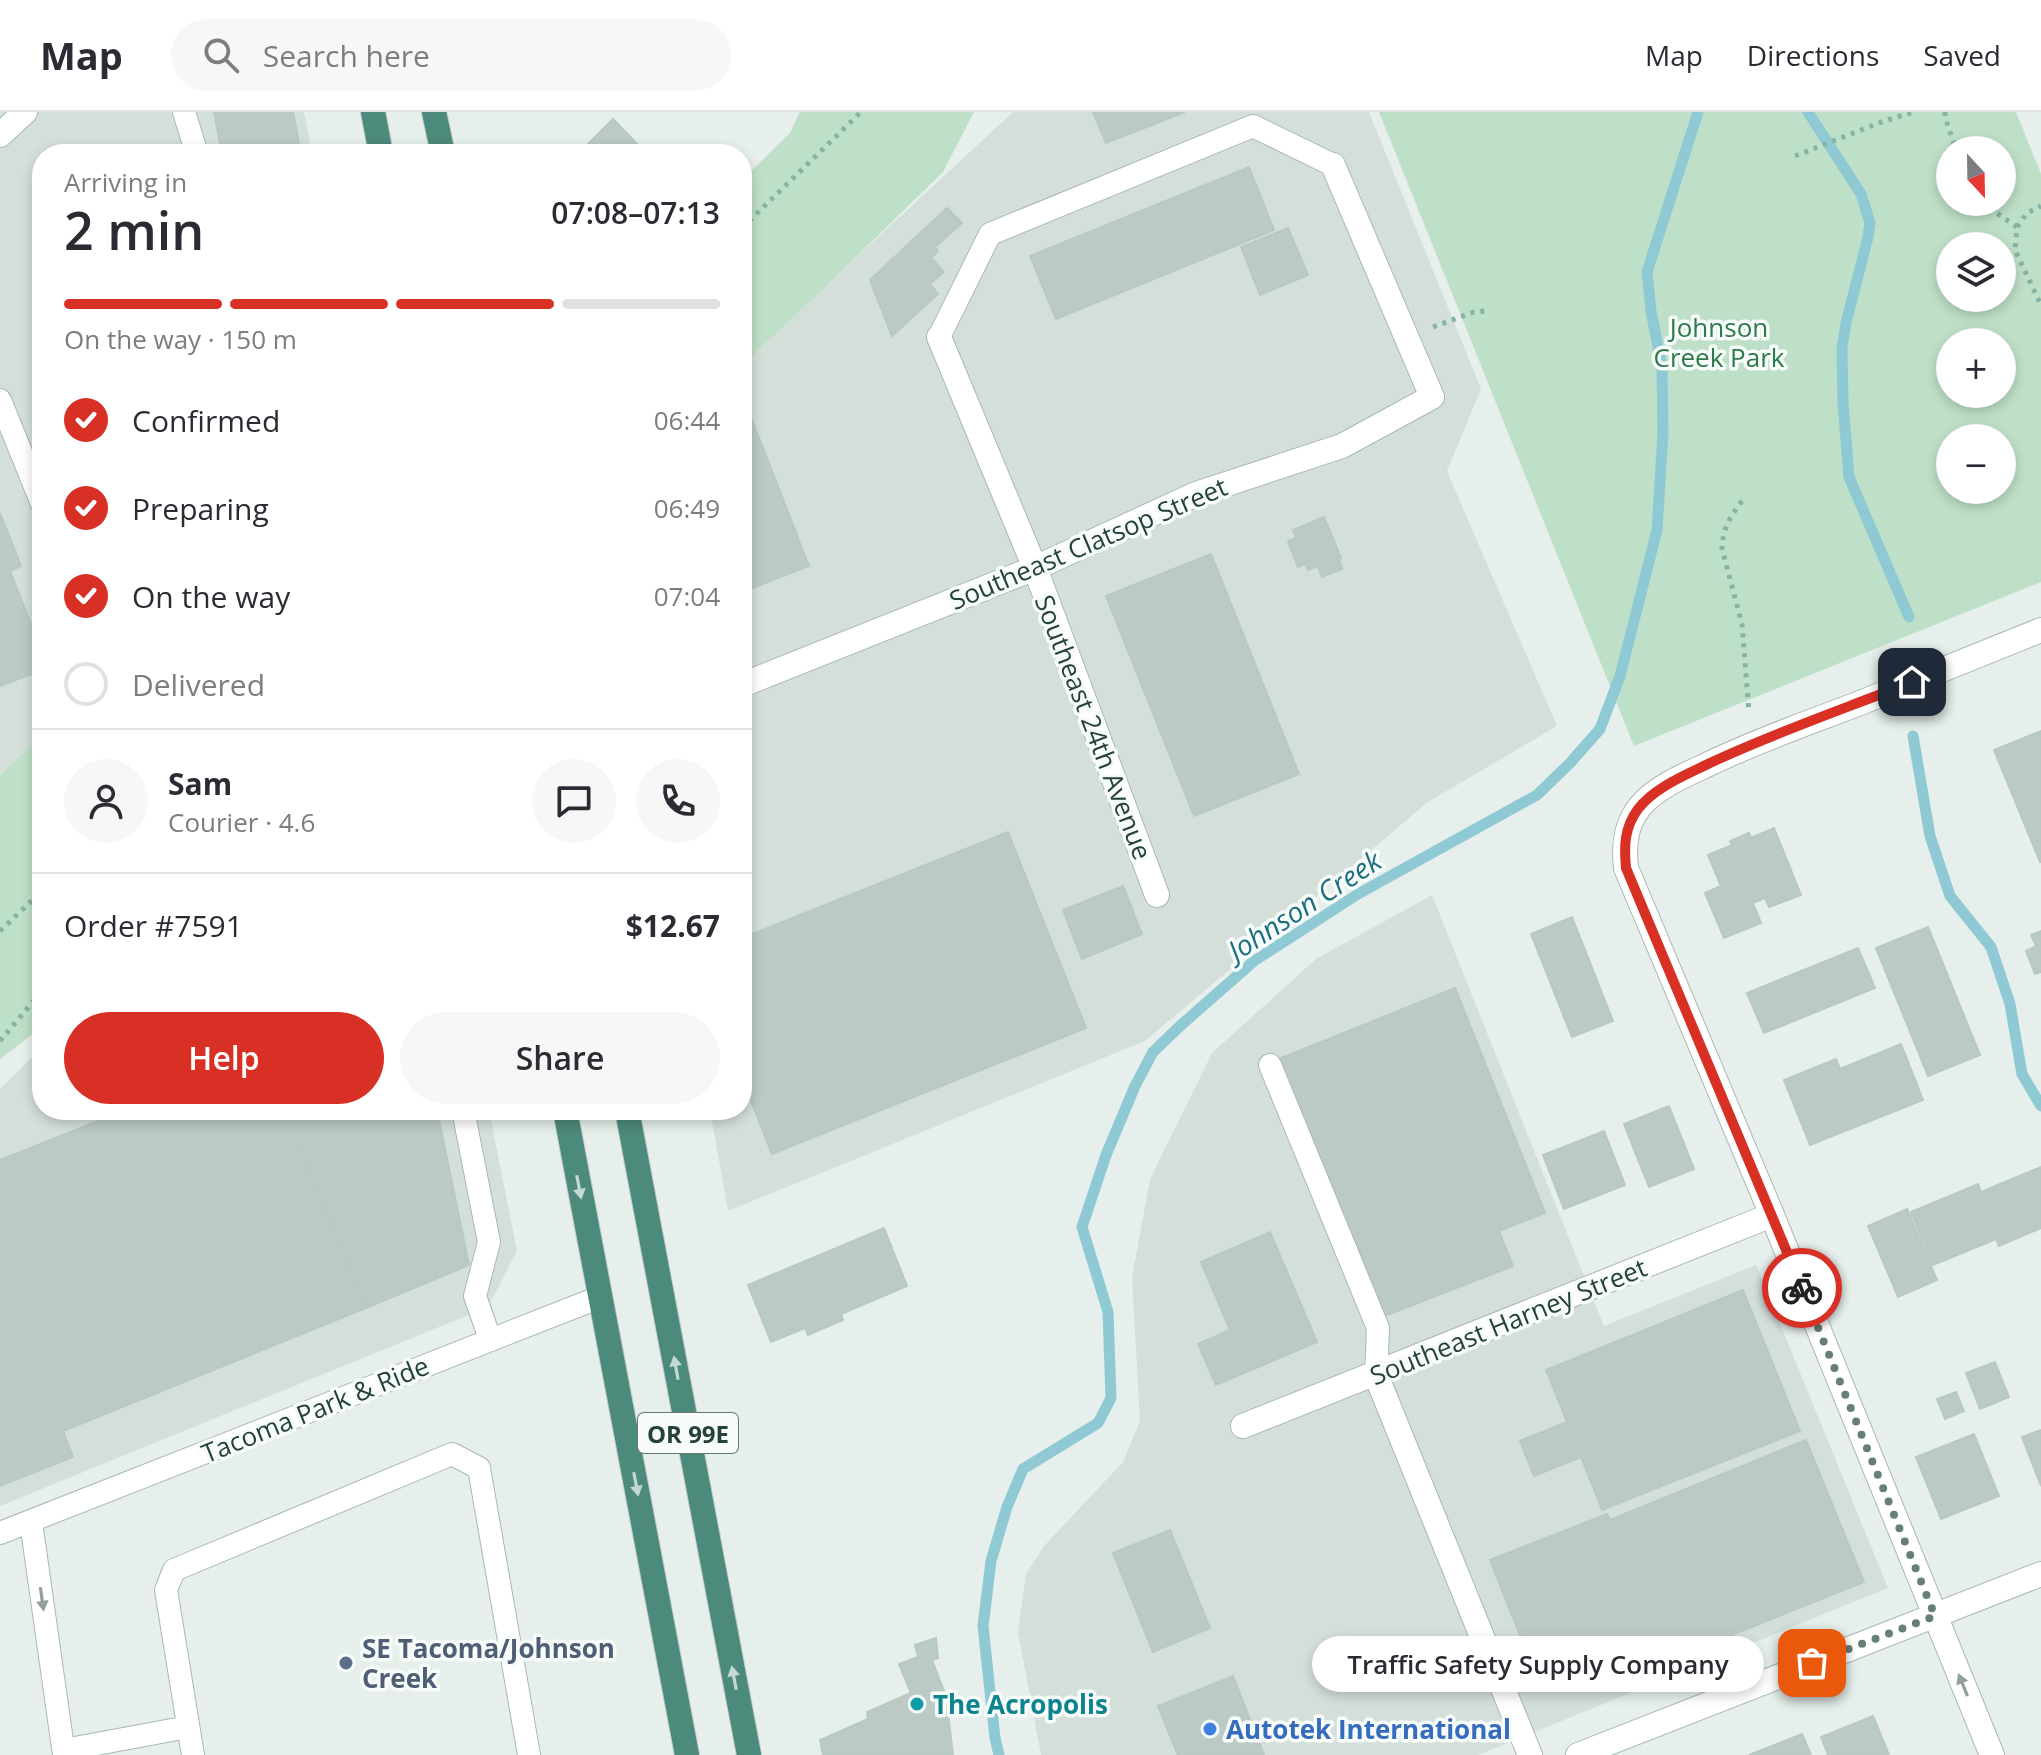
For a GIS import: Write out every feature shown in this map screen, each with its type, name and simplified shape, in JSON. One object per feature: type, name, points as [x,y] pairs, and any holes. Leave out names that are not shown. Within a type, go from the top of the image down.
[{"type":"highway","points":[[373,112],[379,144]]},
{"type":"highway","points":[[434,112],[441,144]]},
{"type":"highway","name":"OR 99E","points":[[567,1120],[687,1755]]},
{"type":"highway","name":"OR 99E","points":[[629,1120],[749,1755]]},
{"type":"street","points":[[0,135],[25,112]]},
{"type":"street","points":[[1333,165],[1406,338]]},
{"type":"street","name":"Southeast 24th Avenue","points":[[939,337],[1035,568],[1157,895]]},
{"type":"street","name":"Southeast Clatsop Street","points":[[752,681],[1035,568],[1196,494],[1342,446],[1432,397],[1406,338]]},
{"type":"street","points":[[1992,1755],[1772,1215],[1626,868],[1624,848],[1629,824],[1637,811],[1646,800],[1680,777],[1759,740],[2041,630]]},
{"type":"street","name":"Southeast Harney Street","points":[[1243,1426],[1772,1215]]},
{"type":"street","points":[[1376,1375],[1530,1755]]},
{"type":"street","points":[[1578,1755],[2041,1574]]},
{"type":"lane","points":[[184,112],[194,144]]},
{"type":"lane","points":[[939,337],[990,234],[1253,126],[1333,165]]},
{"type":"lane","points":[[0,400],[32,479]]},
{"type":"lane","points":[[1270,1065],[1378,1328],[1376,1375]]},
{"type":"lane","points":[[465,1120],[489,1242],[475,1296],[490,1339]]},
{"type":"lane","name":"Tacoma Park & Ride","points":[[0,1533],[600,1297]]},
{"type":"lane","points":[[193,1755],[166,1590],[174,1570],[452,1454],[479,1468],[529,1755]]},
{"type":"lane","points":[[31,1522],[64,1753],[188,1727]]},
{"type":"path","points":[[752,218],[861,112]]},
{"type":"path","points":[[1795,156],[1914,112]]},
{"type":"path","points":[[1945,112],[1951,136]]},
{"type":"path","points":[[2041,206],[2027,213],[2017,227],[2015,250],[2041,305]]},
{"type":"path","points":[[2001,216],[2017,227]]},
{"type":"path","points":[[1406,338],[1450,319],[1485,311]]},
{"type":"path","points":[[1742,501],[1729,519],[1722,537],[1722,549],[1742,624],[1749,714],[1759,740]]},
{"type":"path","points":[[0,931],[32,901]]},
{"type":"path","points":[[0,1041],[32,1003]]},
{"type":"shaded area","points":[[0,112],[304,112],[310,144],[32,144],[32,745],[0,775]]},
{"type":"shaded area","points":[[1013,112],[1369,112],[1481,389],[1447,471],[1557,726],[1428,802],[1145,1041],[728,1211],[712,1120],[752,1120],[752,354]]},
{"type":"shaded area","points":[[1432,895],[1604,1326],[1756,1265],[1888,1588],[1478,1755],[1041,1755],[1018,1632],[1026,1574],[1045,1545],[1123,1462],[1140,1421],[1132,1278],[1150,1179],[1212,1053],[1316,959]]},
{"type":"shaded area","points":[[32,1057],[32,1120],[491,1120],[517,1251],[488,1307],[0,1506],[0,1089]]},
{"type":"green space","points":[[800,112],[974,112],[943,172],[752,356],[752,170],[790,133]]},
{"type":"green space","name":"Johnson Creek Park","points":[[1379,112],[2016,112],[2041,174],[2041,582],[1634,746]]},
{"type":"green space","points":[[32,745],[32,1035],[0,1059],[0,775]]},
{"type":"building","points":[[214,112],[293,112],[299,144],[220,144]]},
{"type":"building","points":[[1093,112],[1185,112],[1106,143]]},
{"type":"building","points":[[613,119],[637,144],[588,144]]},
{"type":"building","points":[[1249,167],[1274,230],[1056,319],[1030,256]]},
{"type":"building","points":[[947,208],[962,223],[935,247],[938,251],[931,258],[944,272],[930,284],[938,294],[892,336],[870,280]]},
{"type":"building","points":[[1288,228],[1308,275],[1260,295],[1241,247]]},
{"type":"building","points":[[752,420],[809,566],[752,588]]},
{"type":"building","points":[[0,513],[21,566],[10,571],[32,627],[32,674],[0,686]]},
{"type":"building","points":[[1324,517],[1341,558],[1342,569],[1322,577],[1318,566],[1308,570],[1305,564],[1298,567],[1288,541],[1296,538],[1293,530]]},
{"type":"building","points":[[1211,554],[1299,774],[1194,816],[1106,596]]},
{"type":"building","points":[[2041,731],[2041,862],[2040,862],[1994,750]]},
{"type":"building","points":[[1774,828],[1801,895],[1769,907],[1765,898],[1753,903],[1761,923],[1724,938],[1705,893],[1721,886],[1708,855],[1732,845],[1730,841],[1749,833],[1751,838]]},
{"type":"building","points":[[1008,832],[1086,1028],[772,1154],[752,1103],[752,934]]},
{"type":"building","points":[[1123,886],[1142,934],[1082,959],[1063,910]]},
{"type":"building","points":[[1572,917],[1613,1021],[1572,1037],[1531,934]]},
{"type":"building","points":[[1928,927],[1980,1055],[1928,1076],[1876,948]]},
{"type":"building","points":[[2041,931],[2041,972],[2035,974],[2026,951],[2036,946],[2031,935]]},
{"type":"building","points":[[1858,948],[1875,988],[1764,1033],[1747,993]]},
{"type":"building","points":[[1455,988],[1545,1213],[1499,1231],[1513,1266],[1382,1317],[1279,1059]]},
{"type":"building","points":[[1901,1044],[1923,1100],[1810,1145],[1784,1080],[1836,1059],[1840,1069]]},
{"type":"building","points":[[1669,1106],[1694,1169],[1649,1187],[1624,1124]]},
{"type":"building","points":[[101,1120],[288,1120],[366,1308],[63,1431],[73,1457],[0,1486],[0,1160]]},
{"type":"building","points":[[288,1120],[439,1120],[469,1265],[366,1308]]},
{"type":"building","points":[[1604,1131],[1625,1185],[1564,1209],[1543,1155]]},
{"type":"building","points":[[2041,1167],[2041,1228],[1999,1246],[1996,1239],[1933,1265],[1911,1212],[1978,1184],[1981,1192]]},
{"type":"building","points":[[1907,1209],[1937,1280],[1898,1297],[1868,1226]]},
{"type":"building","points":[[884,1228],[907,1286],[841,1314],[843,1320],[808,1335],[805,1328],[771,1342],[748,1285]]},
{"type":"building","points":[[1270,1232],[1317,1342],[1216,1385],[1198,1344],[1230,1330],[1201,1262]]},
{"type":"building","points":[[1743,1290],[1800,1431],[1602,1510],[1581,1457],[1534,1476],[1520,1441],[1567,1422],[1546,1370]]},
{"type":"building","points":[[1995,1362],[2009,1397],[1980,1409],[1966,1373]]},
{"type":"building","points":[[1956,1392],[1964,1411],[1945,1419],[1937,1399]]},
{"type":"building","points":[[2041,1430],[2041,1486],[2022,1437]]},
{"type":"building","points":[[1974,1434],[1999,1496],[1941,1519],[1916,1457]]},
{"type":"building","points":[[1806,1440],[1864,1582],[1632,1675],[1624,1655],[1541,1688],[1490,1560],[1607,1514],[1610,1520]]},
{"type":"building","points":[[1170,1530],[1210,1628],[1153,1652],[1113,1553]]},
{"type":"building","name":"The Acropolis","points":[[936,1638],[938,1658],[932,1660],[946,1696],[953,1755],[823,1755],[820,1740],[868,1719],[867,1712],[911,1693],[899,1664],[918,1657],[915,1645]]},
{"type":"building","name":"Autotek International","points":[[1233,1676],[1264,1755],[1178,1755],[1158,1706]]},
{"type":"building","points":[[1873,1716],[1889,1755],[1828,1755],[1821,1737]]},
{"type":"building","points":[[1802,1734],[1811,1755],[1749,1755]]},
{"type":"waterway","name":"Johnson Creek","points":[[999,1755],[983,1626],[991,1561],[1007,1507],[1023,1469],[1098,1423],[1111,1398],[1108,1312],[1082,1227],[1106,1155],[1153,1052],[1254,961],[1358,894],[1537,795],[1600,729],[1620,676],[1657,530],[1663,433],[1662,368],[1647,272],[1698,112]]},
{"type":"waterway","points":[[1808,112],[1861,194],[1870,223],[1842,348],[1849,477],[1909,617]]},
{"type":"waterway","points":[[1913,736],[1930,836],[1950,896],[1991,947],[2010,1004],[2022,1074],[2041,1106]]},
{"type":"way so far","points":[[1802,1288],[1935,1616],[1812,1663]]},
{"type":"place","name":"SE Tacoma/Johnson Creek","points":[[346,1663]]},
{"type":"place","name":"Traffic Safety Supply Company","points":[[1812,1663]]},
{"type":"place","name":"The Acropolis","points":[[917,1704]]},
{"type":"place","name":"Autotek International","points":[[1210,1729]]},
{"type":"route","points":[[1802,1288],[1626,868],[1625,837],[1629,824],[1646,800],[1680,777],[1759,740],[1912,682]]}]
